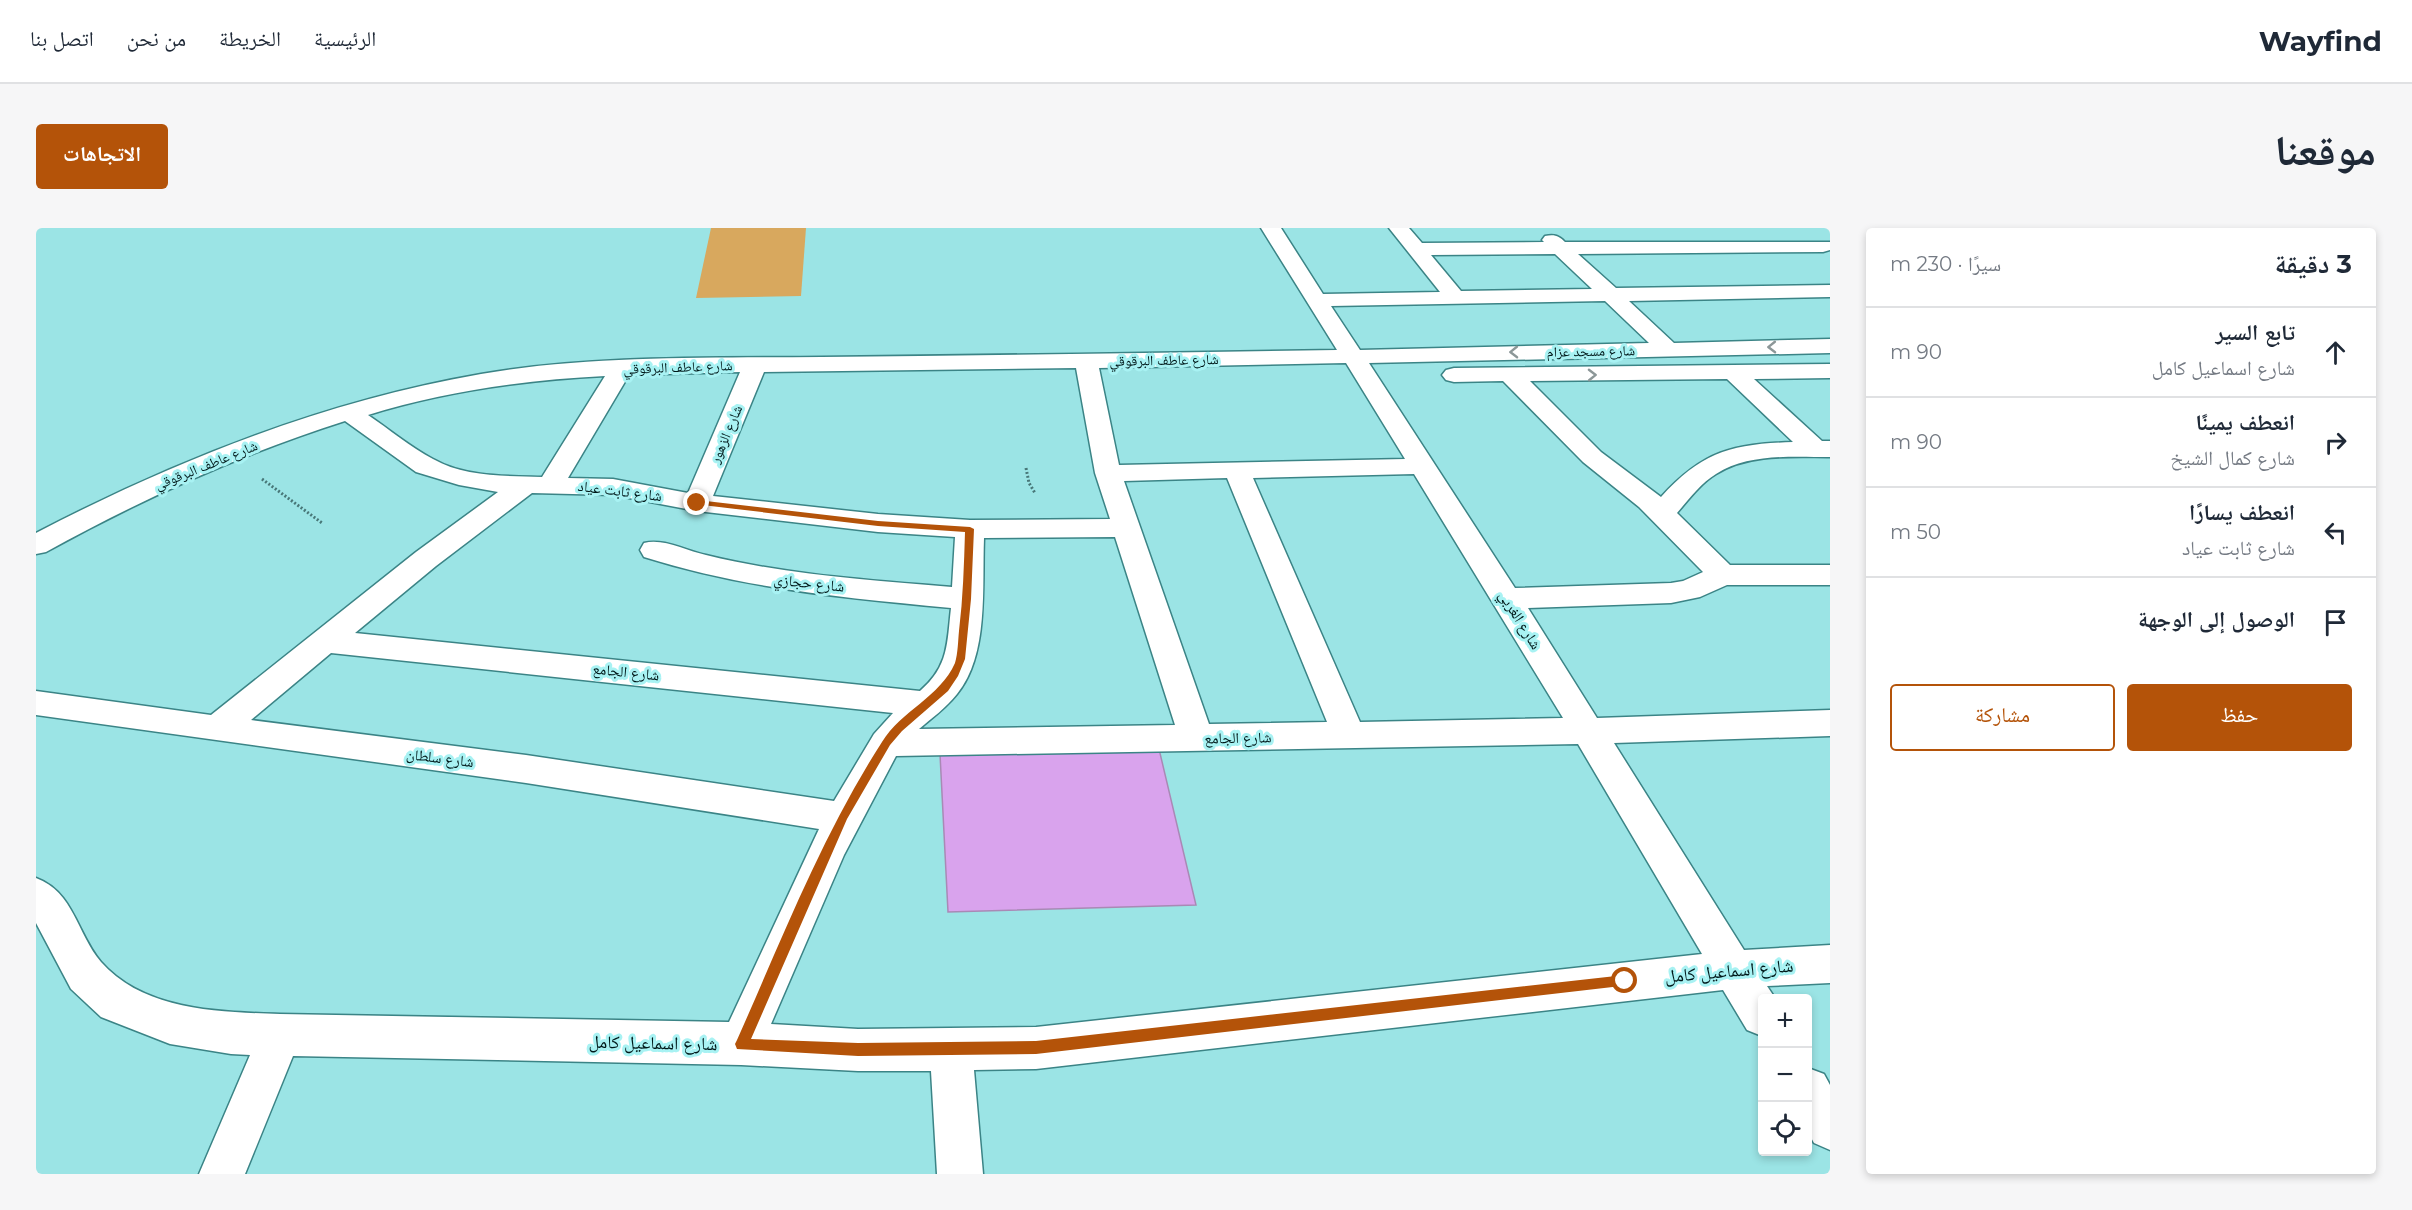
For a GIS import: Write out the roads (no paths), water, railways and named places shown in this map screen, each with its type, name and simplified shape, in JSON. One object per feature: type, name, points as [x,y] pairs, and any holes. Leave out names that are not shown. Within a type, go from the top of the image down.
[{"type":"street","name":"شارع الغربي","points":[[1271,228],[1507,599],[1758,1009]]},
{"type":"street","points":[[1399,228],[1456,298]]},
{"type":"street","points":[[1540,228],[1668,349]]},
{"type":"street","points":[[1663,228],[1687,247]]},
{"type":"street","points":[[1797,228],[1827,249]]},
{"type":"street","points":[[1416,249],[1687,247],[1827,249]]},
{"type":"street","points":[[1316,300],[1830,291]]},
{"type":"street","name":"شارع مسجد عزام","points":[[1359,366],[1668,349],[1830,346]]},
{"type":"street","points":[[1086,362],[1108,473],[1197,739]]},
{"type":"street","name":"شارع عاطف البرقوقي","points":[[36,545],[147,489],[230,455],[348,412],[441,388],[488,380],[621,369],[755,365],[1086,362],[1359,366]]},
{"type":"street","name":"شارع الزهور","points":[[697,503],[755,365]]},
{"type":"street","name":"شارع مسجد عزام","points":[[1359,366],[1511,376],[1830,371]]},
{"type":"street","points":[[217,729],[426,559],[537,486],[621,369]]},
{"type":"street","points":[[1734,373],[1822,449]]},
{"type":"street","points":[[1511,376],[1592,457],[1661,513],[1723,575]]},
{"type":"street","name":"شارع ثابت عياد","points":[[348,412],[425,466],[459,477],[496,484],[612,487],[697,503],[878,523],[970,529],[1126,528]]},
{"type":"street","points":[[1661,513],[1692,479],[1710,466],[1734,457],[1762,452],[1822,449]]},
{"type":"street","points":[[1108,473],[1422,466]]},
{"type":"street","points":[[1238,470],[1349,735]]},
{"type":"street","points":[[741,1044],[842,817],[886,743],[910,717],[945,688],[954,676],[961,659],[967,599],[970,529]]},
{"type":"street","name":"شارع حجازي","points":[[654,550],[694,564],[776,580],[967,599]]},
{"type":"street","points":[[1507,599],[1671,593],[1689,590],[1723,575],[1830,575]]},
{"type":"street","name":"شارع الجامع","points":[[324,641],[927,704]]},
{"type":"street","name":"شارع سلطان","points":[[36,703],[526,769],[842,817]]},
{"type":"street","name":"شارع الجامع","points":[[886,743],[1589,731],[1830,723]]},
{"type":"street","name":"شارع اسماعيل كامل","points":[[36,895],[46,905],[86,975],[116,1003],[170,1023],[231,1033],[280,1035],[741,1044],[858,1050],[1036,1048],[1735,970],[1830,964]]},
{"type":"street","points":[[222,1174],[280,1035]]},
{"type":"street","points":[[951,1050],[960,1174]]},
{"type":"street","points":[[1812,1097],[1830,1126]]}]
